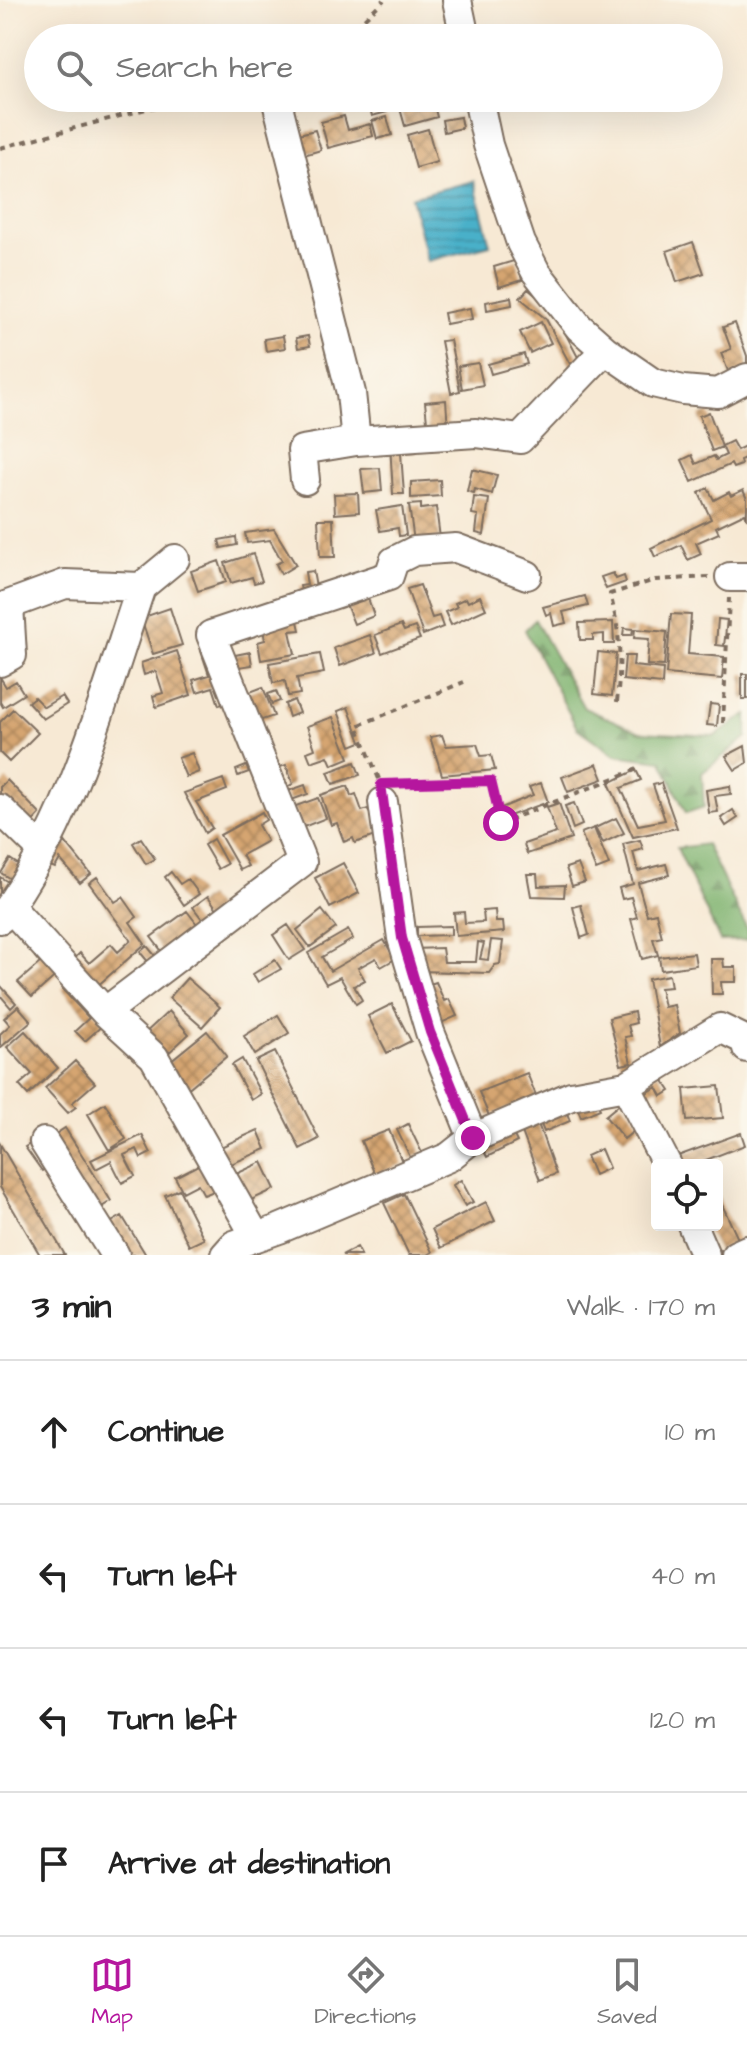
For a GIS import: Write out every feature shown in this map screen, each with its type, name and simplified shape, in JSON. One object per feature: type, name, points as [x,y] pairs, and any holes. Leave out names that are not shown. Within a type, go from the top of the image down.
[{"type":"street","points":[[457,0],[462,24]]},
{"type":"street","points":[[280,112],[351,393],[356,441]]},
{"type":"street","points":[[481,112],[488,145],[521,243],[536,272],[579,327],[605,350],[653,383],[718,393],[747,378]]},
{"type":"street","points":[[305,480],[302,450],[356,441],[476,433],[520,439],[605,350]]},
{"type":"street","points":[[105,1012],[302,862],[211,635],[389,576],[394,561],[414,551],[456,548],[527,575]]},
{"type":"street","points":[[175,559],[141,587],[74,785],[24,888],[5,913],[154,1057],[231,1248],[449,1157],[473,1138],[571,1096],[626,1086],[720,1028],[745,1040],[747,1048]]},
{"type":"street","points":[[0,662],[12,655],[4,606],[65,584],[141,587]]},
{"type":"street","points":[[382,793],[402,938],[430,1032],[473,1138]]},
{"type":"street","points":[[0,809],[42,850]]},
{"type":"street","points":[[626,1086],[664,1159]]},
{"type":"street","points":[[44,1142],[115,1255]]},
{"type":"street","points":[[695,1231],[705,1255]]},
{"type":"street","points":[[736,1255],[747,1250]]},
{"type":"path","points":[[359,24],[384,0]]},
{"type":"path","points":[[0,148],[135,112]]},
{"type":"path","points":[[617,702],[621,654],[619,626],[610,594],[655,580],[738,577],[723,723]]},
{"type":"path","points":[[464,682],[357,726],[382,793],[491,781],[501,823],[640,768]]},
{"type":"green space","points":[[535,620],[584,708],[640,732],[715,736],[747,714],[747,737],[702,773],[704,807],[686,813],[662,761],[615,755],[577,728],[525,630]]},
{"type":"green space","points":[[706,844],[747,929],[747,940],[720,941],[677,848]]},
{"type":"water","points":[[474,181],[490,245],[427,261],[411,197]]},
{"type":"building","points":[[401,112],[436,112],[437,117],[405,126]]},
{"type":"building","points":[[344,116],[348,130],[370,124],[373,136],[328,148],[321,122]]},
{"type":"building","points":[[387,117],[392,135],[377,139],[372,121]]},
{"type":"building","points":[[460,117],[462,128],[444,132],[442,120]]},
{"type":"building","points":[[428,129],[437,162],[416,168],[407,135]]},
{"type":"building","points":[[315,130],[321,150],[300,156],[295,135]]},
{"type":"building","points":[[693,242],[704,273],[677,282],[667,251]]},
{"type":"building","points":[[517,260],[522,280],[499,287],[494,267]]},
{"type":"building","points":[[528,289],[553,310],[580,361],[571,366],[546,319],[520,298]]},
{"type":"building","points":[[511,297],[512,305],[487,310],[486,302]]},
{"type":"building","points":[[470,308],[472,319],[446,324],[444,313]]},
{"type":"building","points":[[541,322],[551,343],[530,353],[520,332]]},
{"type":"building","points":[[735,323],[747,356],[747,370],[730,376],[721,353],[731,349],[723,327]]},
{"type":"building","points":[[283,336],[285,348],[266,351],[264,339]]},
{"type":"building","points":[[308,336],[310,346],[298,348],[296,338]]},
{"type":"building","points":[[450,340],[460,391],[451,393],[441,341]]},
{"type":"building","points":[[524,354],[527,364],[491,374],[488,364]]},
{"type":"building","points":[[478,363],[483,385],[462,389],[458,366]]},
{"type":"building","points":[[446,400],[448,429],[428,431],[425,402]]},
{"type":"building","points":[[709,412],[722,447],[712,451],[699,416]]},
{"type":"building","points":[[732,441],[737,450],[747,445],[747,457],[740,460],[741,465],[733,468],[731,464],[692,482],[682,460],[692,455],[696,464],[714,456],[716,460],[726,455],[722,446]]},
{"type":"building","points":[[417,443],[417,452],[401,453],[404,494],[393,494],[390,444]]},
{"type":"building","points":[[380,468],[382,491],[364,493],[361,469]]},
{"type":"building","points":[[472,469],[497,475],[492,494],[475,489],[474,493],[467,491]]},
{"type":"building","points":[[440,480],[441,496],[411,498],[411,482]]},
{"type":"building","points":[[708,488],[714,500],[729,492],[731,496],[743,490],[747,499],[747,519],[745,513],[716,527],[719,533],[696,543],[701,554],[688,560],[681,545],[655,557],[651,548],[711,519],[699,493]]},
{"type":"building","points":[[358,493],[359,512],[335,514],[334,494]]},
{"type":"building","points":[[474,497],[489,499],[484,535],[476,533],[478,515],[472,514]]},
{"type":"building","points":[[421,504],[421,509],[436,507],[440,538],[414,542],[409,505]]},
{"type":"building","points":[[402,506],[406,535],[399,536],[398,528],[380,531],[376,510]]},
{"type":"building","points":[[318,519],[333,519],[335,557],[320,557]]},
{"type":"building","points":[[274,529],[296,565],[281,574],[276,564],[282,561],[270,540],[247,543],[245,533]]},
{"type":"building","points":[[236,537],[237,545],[221,548],[219,540]]},
{"type":"building","points":[[253,554],[262,581],[254,583],[252,577],[231,583],[225,563]]},
{"type":"building","points":[[219,561],[226,582],[198,591],[191,571]]},
{"type":"building","points":[[313,571],[317,593],[302,595],[300,586],[307,585],[305,572]]},
{"type":"building","points":[[613,573],[616,579],[624,576],[626,582],[606,589],[601,577]]},
{"type":"building","points":[[420,585],[432,618],[439,616],[443,627],[423,635],[407,589]]},
{"type":"building","points":[[480,596],[486,609],[451,625],[445,612],[457,607],[455,603],[466,598],[468,602]]},
{"type":"building","points":[[585,596],[588,606],[563,612],[566,623],[554,626],[551,613],[546,615],[543,607]]},
{"type":"building","points":[[359,597],[360,601],[368,598],[374,616],[354,624],[345,602]]},
{"type":"building","points":[[170,608],[182,645],[153,654],[141,618]]},
{"type":"building","points":[[671,614],[691,615],[688,654],[724,657],[722,679],[666,674]]},
{"type":"building","points":[[297,617],[300,630],[290,631],[295,654],[261,660],[258,642],[265,640],[262,623]]},
{"type":"building","points":[[718,619],[727,620],[724,646],[716,645]]},
{"type":"building","points":[[613,622],[614,644],[604,644],[604,634],[593,635],[593,640],[580,640],[579,623]]},
{"type":"building","points":[[401,625],[404,631],[415,627],[420,639],[382,653],[375,635]]},
{"type":"building","points":[[624,628],[633,629],[632,635],[623,635]]},
{"type":"building","points":[[635,629],[667,632],[664,666],[647,665],[649,639],[634,638]]},
{"type":"building","points":[[370,635],[376,653],[340,666],[334,648]]},
{"type":"building","points":[[208,648],[227,703],[219,705],[213,687],[197,692],[193,680],[209,675],[201,651]]},
{"type":"building","points":[[177,651],[191,695],[156,707],[153,696],[163,693],[156,671],[144,675],[141,663]]},
{"type":"building","points":[[250,652],[252,665],[232,668],[230,656]]},
{"type":"building","points":[[598,652],[616,654],[612,696],[594,694]]},
{"type":"building","points":[[320,654],[324,673],[297,678],[300,694],[288,696],[285,681],[273,683],[269,663]]},
{"type":"building","points":[[625,656],[634,656],[633,666],[663,669],[662,684],[623,680]]},
{"type":"building","points":[[742,674],[747,674],[747,699],[742,699]]},
{"type":"building","points":[[0,677],[6,687],[16,681],[24,694],[3,707],[0,702]]},
{"type":"building","points":[[263,687],[274,716],[253,723],[242,695]]},
{"type":"building","points":[[276,691],[280,701],[272,704],[268,694]]},
{"type":"building","points":[[62,696],[67,704],[43,719],[28,702],[34,697],[44,707]]},
{"type":"building","points":[[294,700],[299,713],[289,717],[285,704]]},
{"type":"building","points":[[710,704],[719,705],[717,726],[707,725]]},
{"type":"building","points":[[348,707],[361,742],[351,746],[338,711]]},
{"type":"building","points":[[13,709],[38,733],[9,762],[0,753],[0,722]]},
{"type":"building","points":[[333,717],[349,758],[332,765],[328,756],[311,762],[307,752],[315,749],[307,726]]},
{"type":"building","points":[[442,735],[446,746],[477,744],[481,756],[491,755],[495,770],[442,775],[430,737]]},
{"type":"building","points":[[745,746],[747,763],[735,770],[726,756]]},
{"type":"building","points":[[192,753],[199,772],[186,777],[178,758]]},
{"type":"building","points":[[355,762],[360,775],[333,784],[328,772]]},
{"type":"building","points":[[597,764],[603,779],[568,792],[562,777]]},
{"type":"building","points":[[286,765],[293,784],[285,788],[277,768]]},
{"type":"building","points":[[246,766],[249,772],[238,776],[236,770]]},
{"type":"building","points":[[636,770],[641,780],[621,788],[638,825],[665,820],[653,785],[661,783],[677,828],[633,837],[609,783]]},
{"type":"building","points":[[223,779],[227,790],[196,802],[212,828],[205,833],[184,793]]},
{"type":"building","points":[[7,780],[40,814],[29,826],[0,795],[0,787]]},
{"type":"building","points":[[541,783],[548,802],[504,818],[501,808],[533,795],[529,787]]},
{"type":"building","points":[[305,785],[308,794],[289,801],[285,792]]},
{"type":"building","points":[[348,786],[351,796],[356,794],[362,811],[368,809],[378,835],[355,843],[353,838],[344,842],[337,823],[331,825],[321,795]]},
{"type":"building","points":[[730,786],[731,794],[715,796],[718,812],[709,813],[706,790]]},
{"type":"building","points":[[318,798],[326,818],[301,828],[293,807]]},
{"type":"building","points":[[559,803],[571,839],[527,854],[524,844],[556,833],[547,807]]},
{"type":"building","points":[[574,803],[582,825],[573,829],[565,806]]},
{"type":"building","points":[[733,810],[738,818],[726,826],[721,818]]},
{"type":"building","points":[[262,812],[266,820],[258,825],[267,841],[242,855],[248,866],[240,870],[220,835]]},
{"type":"building","points":[[616,818],[624,833],[603,843],[595,828]]},
{"type":"building","points":[[594,828],[609,865],[596,870],[581,833]]},
{"type":"building","points":[[62,838],[91,874],[80,883],[60,859],[55,868],[48,865]]},
{"type":"building","points":[[141,838],[155,859],[146,864],[133,843]]},
{"type":"building","points":[[213,839],[227,864],[218,869],[204,845]]},
{"type":"building","points":[[640,840],[643,849],[633,852],[638,871],[666,864],[669,875],[638,883],[647,915],[656,913],[662,937],[653,939],[658,955],[642,959],[631,919],[637,917],[631,897],[622,899],[619,888],[633,884],[623,844]]},
{"type":"building","points":[[10,859],[28,871],[20,885],[1,873]]},
{"type":"building","points":[[343,863],[359,893],[330,908],[315,878]]},
{"type":"building","points":[[578,864],[585,882],[572,886],[566,868]]},
{"type":"building","points":[[171,872],[180,884],[188,879],[199,894],[184,905],[165,877]]},
{"type":"building","points":[[527,874],[537,874],[538,886],[565,885],[564,897],[531,896]]},
{"type":"building","points":[[0,877],[13,885],[0,895]]},
{"type":"building","points":[[97,877],[115,902],[123,897],[137,917],[130,922],[145,944],[96,987],[73,960],[80,953],[89,963],[111,944],[118,952],[131,940],[89,883]]},
{"type":"building","points":[[208,896],[222,916],[208,927],[193,907]]},
{"type":"building","points":[[581,905],[589,935],[581,938],[573,907]]},
{"type":"building","points":[[322,910],[336,928],[310,947],[297,930]]},
{"type":"building","points":[[495,910],[496,922],[503,922],[504,932],[456,936],[454,913],[464,912],[465,923],[484,922],[483,911]]},
{"type":"building","points":[[187,911],[203,932],[167,958],[151,937]]},
{"type":"building","points":[[288,925],[305,950],[289,960],[273,935]]},
{"type":"building","points":[[451,926],[451,935],[417,936],[417,927]]},
{"type":"building","points":[[348,930],[353,939],[322,957],[330,971],[384,940],[395,959],[381,967],[376,958],[358,968],[365,980],[354,986],[362,1000],[356,1004],[340,977],[326,984],[308,953]]},
{"type":"building","points":[[491,940],[503,941],[500,964],[489,973],[419,971],[413,949],[442,948],[444,962],[476,962],[478,942],[484,943],[480,959],[488,960]]},
{"type":"building","points":[[147,946],[157,958],[149,963],[140,952]]},
{"type":"building","points":[[42,951],[60,972],[32,997],[18,982],[40,963],[35,957]]},
{"type":"building","points":[[694,953],[696,965],[661,970],[659,957]]},
{"type":"building","points":[[711,959],[723,959],[724,967],[736,967],[736,982],[721,982],[722,994],[712,994]]},
{"type":"building","points":[[275,960],[281,969],[258,982],[253,974]]},
{"type":"building","points":[[669,975],[671,987],[660,988],[664,1007],[674,1005],[680,1033],[660,1047],[648,979]]},
{"type":"building","points":[[187,978],[220,1007],[202,1027],[169,998]]},
{"type":"building","points":[[70,982],[104,1024],[85,1041],[75,1031],[89,1018],[62,989]]},
{"type":"building","points":[[436,982],[444,1001],[449,999],[457,1016],[439,1024],[427,985]]},
{"type":"building","points":[[0,985],[16,1003],[11,1008],[0,995]]},
{"type":"building","points":[[392,1004],[411,1041],[387,1053],[368,1016]]},
{"type":"building","points":[[18,1006],[31,1021],[0,1048],[0,1034],[10,1025],[4,1018]]},
{"type":"building","points":[[169,1011],[189,1034],[163,1058],[143,1035]]},
{"type":"building","points":[[634,1012],[636,1023],[628,1025],[631,1036],[625,1037],[631,1063],[621,1065],[609,1018]]},
{"type":"building","points":[[278,1015],[289,1033],[255,1055],[244,1036]]},
{"type":"building","points":[[25,1031],[58,1068],[28,1095],[19,1085],[32,1074],[7,1047]]},
{"type":"building","points":[[207,1031],[227,1056],[185,1091],[164,1066]]},
{"type":"building","points":[[275,1052],[319,1139],[300,1149],[256,1061]]},
{"type":"building","points":[[242,1059],[261,1094],[251,1100],[232,1065]]},
{"type":"building","points":[[75,1061],[95,1083],[72,1103],[76,1107],[68,1113],[45,1088]]},
{"type":"building","points":[[527,1073],[537,1098],[489,1116],[479,1092]]},
{"type":"building","points":[[658,1073],[670,1091],[662,1096],[657,1087],[643,1095],[637,1086]]},
{"type":"building","points":[[719,1086],[723,1118],[687,1121],[684,1089]]},
{"type":"building","points":[[595,1098],[600,1109],[581,1117],[576,1105]]},
{"type":"building","points":[[622,1102],[641,1125],[624,1139],[605,1116]]},
{"type":"building","points":[[105,1103],[126,1139],[109,1150],[88,1114]]},
{"type":"building","points":[[565,1108],[570,1121],[544,1132],[539,1119]]},
{"type":"building","points":[[536,1118],[556,1174],[540,1180],[519,1124]]},
{"type":"building","points":[[408,1124],[422,1153],[411,1159],[397,1130]]},
{"type":"building","points":[[65,1128],[111,1201],[94,1212],[48,1139]]},
{"type":"building","points":[[510,1128],[517,1142],[487,1157],[480,1143]]},
{"type":"building","points":[[258,1130],[266,1149],[222,1168],[214,1150]]},
{"type":"building","points":[[389,1130],[403,1164],[375,1175],[361,1141]]},
{"type":"building","points":[[741,1133],[745,1145],[709,1159],[675,1157]]},
{"type":"building","points":[[142,1135],[151,1153],[141,1158],[137,1149],[124,1155],[135,1176],[122,1183],[111,1161],[96,1169],[91,1160]]},
{"type":"building","points":[[36,1140],[53,1164],[42,1171],[25,1147]]},
{"type":"building","points":[[0,1144],[65,1255],[40,1255],[0,1187]]},
{"type":"building","points":[[601,1149],[609,1168],[594,1175],[586,1156]]},
{"type":"building","points":[[262,1162],[275,1189],[249,1201],[236,1174]]},
{"type":"building","points":[[200,1164],[214,1191],[204,1195],[198,1184],[183,1192],[175,1177]]},
{"type":"building","points":[[461,1180],[473,1202],[465,1206],[453,1185]]},
{"type":"building","points":[[179,1189],[204,1239],[189,1246],[165,1195]]},
{"type":"building","points":[[404,1194],[432,1252],[427,1255],[409,1255],[384,1203]]},
{"type":"building","points":[[486,1202],[495,1221],[441,1248],[432,1229]]},
{"type":"building","points":[[723,1207],[739,1241],[718,1251],[708,1231],[723,1231]]},
{"type":"building","points":[[122,1216],[146,1255],[120,1255],[103,1227]]},
{"type":"building","points":[[357,1247],[361,1255],[342,1255]]},
{"type":"route","points":[[473,1138],[430,1032],[402,938],[381,784],[491,781],[501,823]]}]
